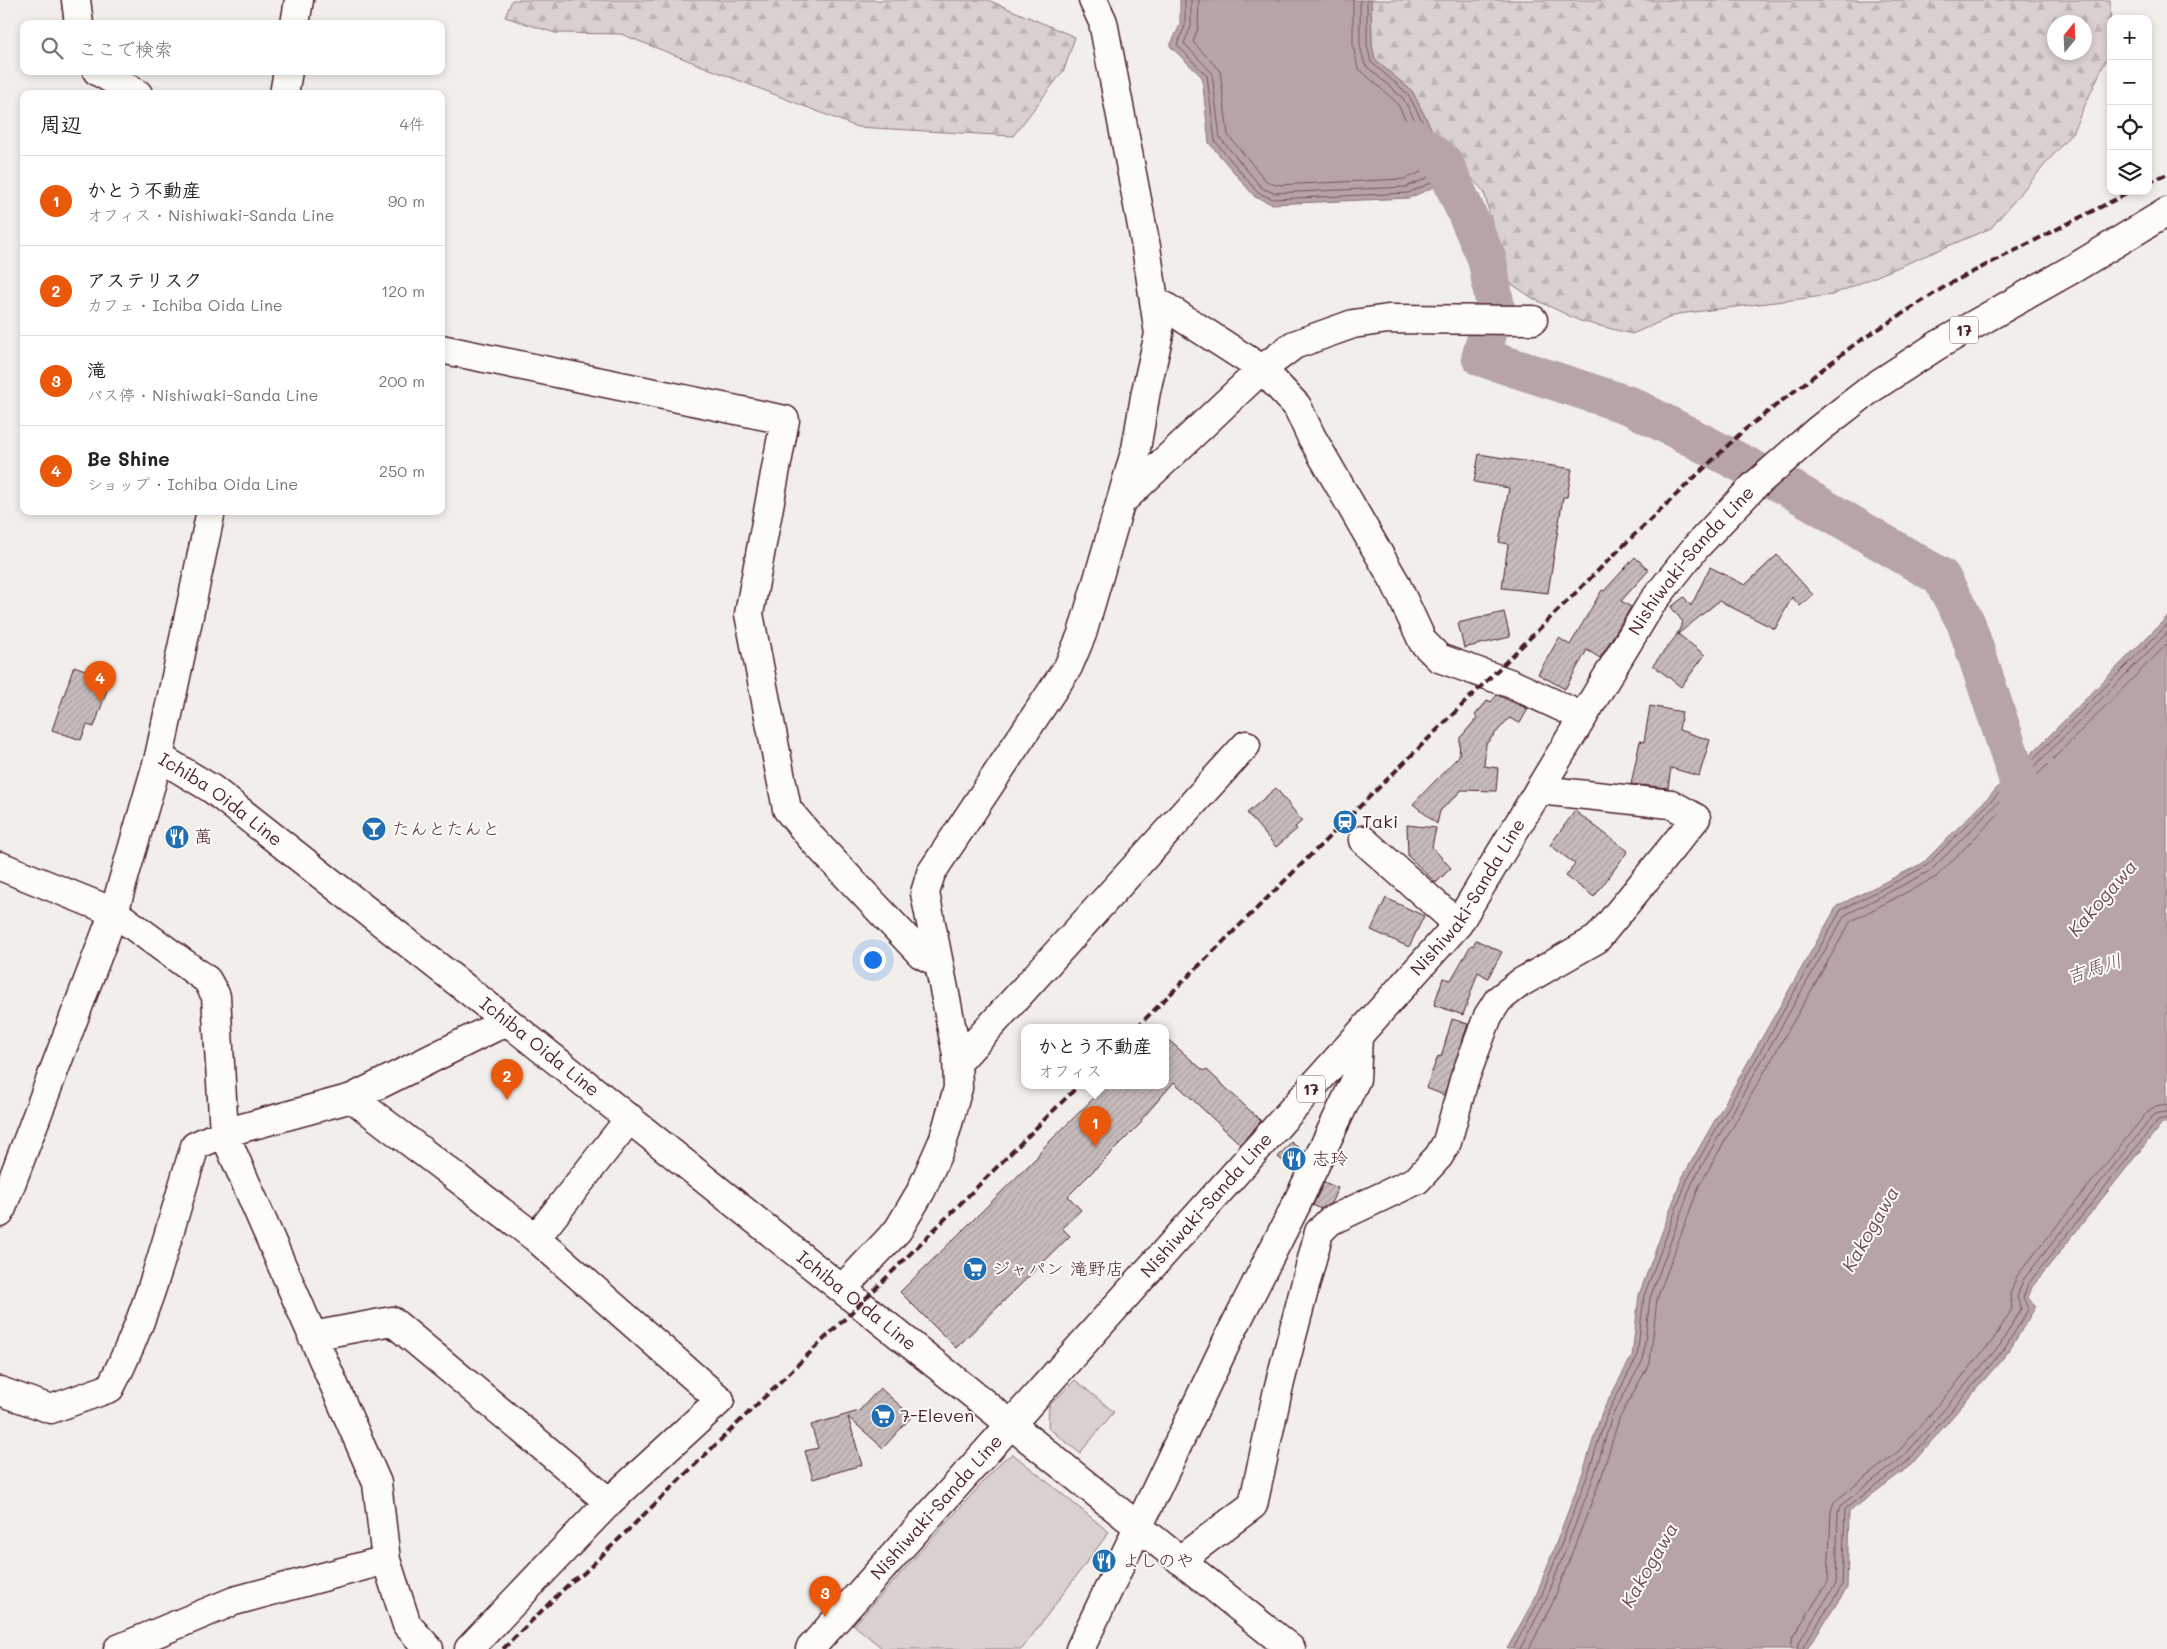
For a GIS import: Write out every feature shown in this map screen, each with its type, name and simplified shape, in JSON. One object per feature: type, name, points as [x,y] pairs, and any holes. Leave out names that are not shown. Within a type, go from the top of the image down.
[{"type":"street","points":[[76,0],[78,20]]},
{"type":"street","points":[[296,20],[299,0]]},
{"type":"street","points":[[842,1289],[898,1230],[921,1191],[943,1141],[958,1088],[957,1063],[925,893],[932,872],[1068,667],[1082,634],[1136,449],[1146,391],[1159,334],[1155,300],[1102,22],[1093,0]]},
{"type":"street","points":[[104,75],[131,90]]},
{"type":"street","points":[[285,90],[287,75]]},
{"type":"street","name":"Nishiwaki-Sanda Line","points":[[810,1649],[1011,1423],[1040,1394],[1458,924],[1651,604],[1696,548],[1754,486],[1819,429],[1872,388],[1938,345],[2076,267],[2167,212]]},
{"type":"street","points":[[1155,300],[1262,369],[1296,406],[1311,436],[1395,582],[1423,642],[1438,658],[1512,684],[1583,717]]},
{"type":"street","points":[[1120,503],[1262,369],[1294,345],[1353,324],[1388,319],[1533,320]]},
{"type":"street","points":[[445,349],[785,420],[749,614],[787,809],[813,840],[921,954],[938,963]]},
{"type":"street","points":[[159,757],[210,515]]},
{"type":"street","points":[[957,1063],[1246,745]]},
{"type":"street","name":"Ichiba Oida Line","points":[[0,1213],[114,912],[159,757],[212,789],[507,1020],[1140,1525],[1292,1649]]},
{"type":"street","points":[[1181,1559],[1253,1505],[1278,1390],[1318,1232],[1330,1221],[1417,1180],[1439,1156],[1447,1142],[1464,1080],[1488,1016],[1498,1000],[1520,983],[1597,939],[1696,818],[1671,804],[1539,790]]},
{"type":"street","points":[[1363,840],[1458,924]]},
{"type":"street","points":[[0,866],[114,912],[207,980],[216,996],[224,1132],[377,1483],[386,1560],[407,1624],[429,1649]]},
{"type":"street","points":[[0,1392],[52,1409],[110,1388],[125,1360],[151,1286],[195,1146],[224,1132],[352,1098],[507,1020]]},
{"type":"street","points":[[1080,1649],[1229,1337],[1296,1205],[1356,1079],[1358,1037]]},
{"type":"street","points":[[352,1098],[536,1238],[720,1400],[609,1502],[469,1649]]},
{"type":"street","points":[[536,1238],[630,1118]]},
{"type":"street","points":[[312,1336],[392,1321],[609,1502]]},
{"type":"street","points":[[118,1649],[234,1601],[386,1560]]},
{"type":"green space","points":[[512,0],[988,0],[1075,37],[1064,70],[1013,136],[857,127],[621,34],[555,33],[505,17]]},
{"type":"green space","points":[[1371,0],[2110,0],[2110,15],[2107,15],[2107,58],[2072,133],[1991,228],[1832,295],[1678,314],[1632,334],[1580,321],[1534,299],[1507,281],[1484,192],[1435,136],[1412,91],[1375,60],[1372,45]]},
{"type":"green space","points":[[1075,1380],[1114,1412],[1080,1453],[1048,1428],[1049,1406]]},
{"type":"green space","points":[[1013,1454],[1109,1532],[1022,1649],[883,1649],[854,1625],[1003,1460]]},
{"type":"water","points":[[1180,0],[1371,0],[1372,45],[1375,60],[1412,91],[1435,136],[1465,170],[1439,178],[1441,184],[1409,198],[1272,204],[1255,197],[1209,143],[1202,77],[1170,46],[1180,25]]},
{"type":"water","points":[[2167,617],[2167,1123],[2162,1123],[2032,1287],[2028,1298],[2036,1306],[2009,1351],[1911,1465],[1849,1512],[1847,1588],[1807,1649],[1507,1649],[1536,1596],[1583,1472],[1602,1412],[1632,1356],[1639,1295],[1682,1178],[1837,906],[1923,863]]},
{"type":"building","points":[[1479,454],[1572,469],[1567,497],[1563,497],[1548,593],[1502,588],[1508,544],[1499,542],[1509,488],[1474,482]]},
{"type":"building","points":[[1777,555],[1813,595],[1800,606],[1792,597],[1775,629],[1719,601],[1678,634],[1705,655],[1681,687],[1653,665],[1677,635],[1683,622],[1671,607],[1684,597],[1691,606],[1710,567],[1745,585]]},
{"type":"building","points":[[1635,557],[1649,570],[1621,601],[1631,607],[1600,658],[1587,650],[1565,689],[1538,674],[1559,638],[1570,645],[1602,590],[1604,591]]},
{"type":"building","points":[[1504,612],[1510,637],[1464,648],[1458,623]]},
{"type":"building","points":[[74,666],[111,679],[94,727],[87,725],[81,740],[52,730]]},
{"type":"building","points":[[1497,695],[1528,709],[1520,723],[1509,718],[1486,744],[1484,766],[1498,768],[1496,791],[1462,790],[1440,811],[1437,824],[1413,804],[1459,756],[1460,738],[1477,718],[1475,715],[1488,700],[1491,702]]},
{"type":"building","points":[[1650,706],[1682,712],[1679,730],[1710,740],[1699,776],[1671,768],[1668,788],[1631,784],[1640,741],[1644,742]]},
{"type":"building","points":[[1276,788],[1302,821],[1295,827],[1297,829],[1276,847],[1247,813]]},
{"type":"building","points":[[1575,811],[1628,851],[1594,897],[1566,876],[1575,864],[1550,845]]},
{"type":"building","points":[[1407,825],[1436,828],[1432,847],[1451,868],[1436,883],[1408,856]]},
{"type":"building","points":[[1386,898],[1424,916],[1409,947],[1371,930]]},
{"type":"building","points":[[1476,940],[1502,952],[1488,978],[1478,972],[1463,1015],[1434,1005],[1443,978],[1451,980],[1471,945],[1473,946]]},
{"type":"building","points":[[1452,1019],[1468,1024],[1444,1095],[1426,1088],[1438,1056],[1441,1057]]},
{"type":"building","points":[[1169,1040],[1204,1071],[1206,1069],[1261,1121],[1240,1144],[1174,1082],[1169,1088]]},
{"type":"building","points":[[1103,1089],[1168,1089],[1141,1120],[1142,1122],[1068,1196],[1081,1210],[1062,1228],[1070,1236],[956,1348],[900,1292],[1037,1157],[1041,1150]]},
{"type":"building","points":[[1291,1142],[1304,1152],[1295,1171],[1278,1157]]},
{"type":"building","points":[[1324,1182],[1338,1188],[1331,1203],[1321,1209],[1313,1205]]},
{"type":"building","points":[[880,1388],[912,1416],[883,1448],[848,1417],[862,1465],[813,1479],[805,1451],[818,1448],[811,1425],[859,1411]]},
{"type":"waterway","points":[[1412,138],[1444,163],[1487,259],[1495,305],[1494,311]]},
{"type":"waterway","points":[[1490,325],[1481,357],[1631,406],[1791,489],[1941,577],[1966,623],[2018,779],[2019,822]]},
{"type":"railway","points":[[2152,181],[2167,174]]},
{"type":"railway","points":[[1140,1024],[1630,539],[1743,431],[1855,344],[1949,284],[2124,195]]},
{"type":"railway","points":[[503,1649],[572,1581],[583,1574],[861,1303],[1075,1089]]},
{"type":"place","name":"Be Shine","points":[[100,702]]},
{"type":"place","name":"Taki","points":[[1345,822]]},
{"type":"place","name":"たんとたんと","points":[[374,829]]},
{"type":"place","name":"萬","points":[[177,837]]},
{"type":"place","name":"アステリスク","points":[[507,1100]]},
{"type":"place","name":"かとう不動産","points":[[1095,1147]]},
{"type":"place","name":"志玲","points":[[1294,1159]]},
{"type":"place","name":"ジャパン 滝野店","points":[[975,1269]]},
{"type":"place","name":"7-Eleven","points":[[883,1416]]},
{"type":"place","name":"よしのや","points":[[1104,1561]]},
{"type":"place","name":"滝","points":[[825,1617]]},
{"type":"water label","name":"Kakogawa","points":[[2102,898]]},
{"type":"water label","name":"吉馬川","points":[[2094,968]]},
{"type":"water label","name":"Kakogawa","points":[[1870,1229]]},
{"type":"water label","name":"Kakogawa","points":[[1649,1565]]}]
